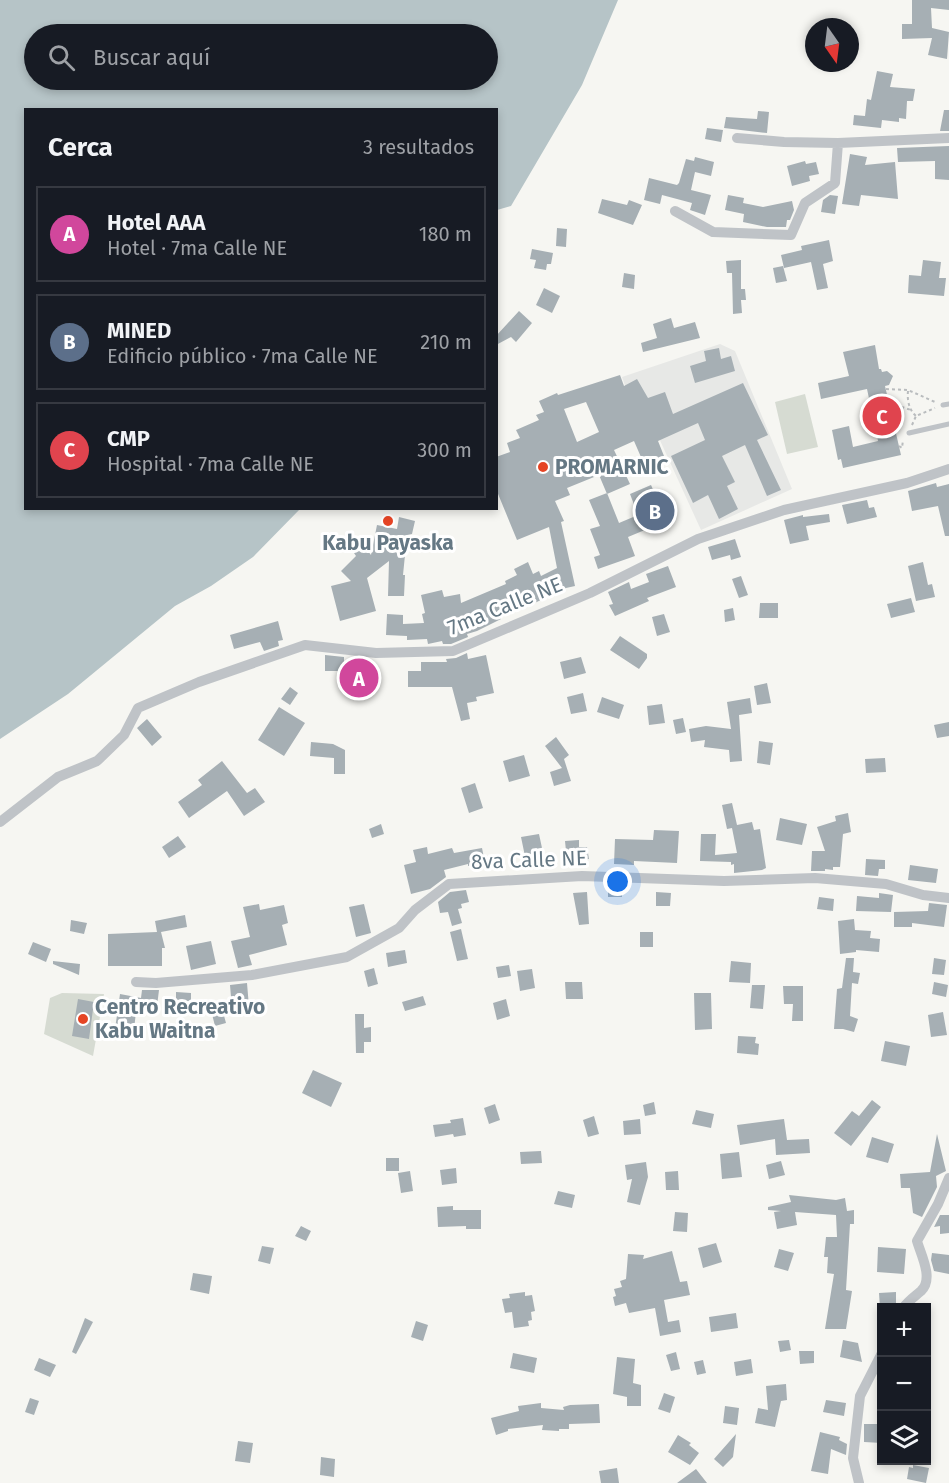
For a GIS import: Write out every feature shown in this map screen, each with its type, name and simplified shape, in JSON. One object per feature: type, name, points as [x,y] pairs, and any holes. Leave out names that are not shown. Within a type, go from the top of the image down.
[{"type":"street","points":[[737,138],[838,143],[949,138]]},
{"type":"street","points":[[675,211],[712,232],[791,235],[805,203],[835,183],[838,143]]},
{"type":"street","name":"7ma Calle NE","points":[[0,822],[58,777],[97,761],[124,735],[138,708],[200,682],[305,645],[376,653],[453,651],[590,593],[698,539],[784,510],[907,483],[949,469]]},
{"type":"street","name":"8va Calle NE","points":[[136,982],[156,983],[252,975],[346,957],[399,928],[415,910],[449,884],[582,876],[724,881],[815,878],[886,884],[923,895],[949,898]]},
{"type":"street","points":[[907,1303],[911,1297],[923,1290],[928,1278],[917,1241],[938,1204],[949,1178]]},
{"type":"street","points":[[859,1483],[853,1458],[860,1396],[880,1357]]},
{"type":"lane","points":[[909,433],[949,424]]},
{"type":"path","points":[[886,389],[908,390],[946,405]]},
{"type":"path","points":[[908,390],[911,410],[916,416]]},
{"type":"path","points":[[890,403],[911,410]]},
{"type":"shaded area","points":[[0,0],[618,0],[582,85],[511,206],[498,210],[498,108],[24,108],[24,510],[299,510],[253,557],[211,586],[175,606],[68,694],[0,739]]},
{"type":"shaded area","points":[[720,344],[735,351],[792,489],[701,530],[658,436],[630,399],[622,377]]},
{"type":"shaded area","points":[[805,394],[818,447],[787,454],[775,402]]},
{"type":"shaded area","points":[[62,993],[104,994],[93,1056],[44,1034],[50,998]]},
{"type":"building","points":[[912,0],[949,0],[949,10],[931,8],[932,28],[949,32],[947,59],[928,55],[932,38],[902,39],[902,24],[912,24]]},
{"type":"building","points":[[877,71],[893,74],[890,87],[915,89],[913,101],[907,101],[906,119],[899,118],[899,122],[882,120],[881,128],[853,125],[854,115],[865,116],[867,99],[871,100]]},
{"type":"building","points":[[944,110],[949,110],[949,131],[940,131]]},
{"type":"building","points":[[758,111],[769,112],[767,133],[724,128],[726,117],[757,119]]},
{"type":"building","points":[[707,128],[723,130],[721,142],[705,139]]},
{"type":"building","points":[[949,146],[949,180],[935,179],[935,161],[898,162],[897,148]]},
{"type":"building","points":[[850,154],[867,157],[865,165],[895,162],[898,199],[861,195],[859,206],[842,204]]},
{"type":"building","points":[[695,157],[714,162],[711,176],[695,172],[691,190],[711,195],[705,215],[690,210],[692,203],[662,195],[660,204],[644,200],[649,178],[677,185],[686,159],[694,161]]},
{"type":"building","points":[[805,161],[806,164],[816,162],[819,174],[809,176],[810,181],[792,186],[787,166]]},
{"type":"building","points":[[728,195],[744,198],[743,203],[763,207],[792,201],[794,210],[790,220],[787,220],[786,227],[767,227],[743,222],[744,214],[725,210]]},
{"type":"building","points":[[830,195],[838,196],[835,214],[821,212],[823,200]]},
{"type":"building","points":[[602,199],[627,205],[629,200],[642,205],[633,225],[598,213]]},
{"type":"building","points":[[557,228],[567,229],[566,247],[556,246]]},
{"type":"building","points":[[829,240],[833,261],[823,264],[828,288],[817,290],[811,262],[784,268],[781,255],[802,250],[801,246]]},
{"type":"building","points":[[532,249],[553,253],[551,264],[547,264],[546,270],[534,268],[536,260],[530,259]]},
{"type":"building","points":[[741,260],[741,289],[745,289],[746,300],[741,300],[742,313],[733,314],[732,273],[727,273],[726,261]]},
{"type":"building","points":[[923,260],[941,262],[939,278],[946,278],[944,296],[908,293],[909,275],[921,276]]},
{"type":"building","points":[[783,266],[787,281],[776,283],[773,268]]},
{"type":"building","points":[[624,273],[635,275],[634,289],[622,287]]},
{"type":"building","points":[[544,288],[560,296],[552,313],[536,305]]},
{"type":"building","points":[[519,311],[532,323],[516,342],[511,337],[498,344],[498,334]]},
{"type":"building","points":[[671,318],[674,328],[695,322],[700,338],[643,352],[641,343],[657,338],[653,324]]},
{"type":"building","points":[[875,345],[879,369],[893,376],[889,385],[885,386],[901,455],[843,468],[841,459],[838,460],[832,430],[849,426],[853,447],[878,441],[867,389],[821,399],[818,383],[849,376],[843,352]]},
{"type":"building","points":[[719,348],[721,359],[731,356],[735,371],[695,383],[690,366],[706,361],[704,351]]},
{"type":"building","points":[[620,375],[624,386],[637,379],[648,398],[665,392],[673,414],[743,383],[768,435],[757,440],[781,490],[767,496],[745,445],[722,456],[735,482],[727,486],[738,509],[719,519],[708,495],[693,503],[671,456],[705,440],[698,423],[658,441],[664,456],[644,464],[634,441],[614,450],[630,484],[607,494],[599,475],[567,488],[570,495],[555,501],[564,521],[561,522],[575,586],[520,610],[517,603],[497,611],[501,619],[451,644],[443,644],[442,641],[428,644],[427,639],[407,640],[407,636],[386,635],[387,614],[403,615],[403,624],[424,623],[422,614],[425,613],[421,595],[442,590],[444,597],[460,594],[461,603],[506,584],[505,581],[517,575],[514,569],[528,562],[533,574],[539,571],[541,576],[557,568],[549,527],[517,540],[498,494],[498,456],[510,452],[507,443],[520,438],[516,430],[539,420],[536,415],[544,412],[539,401],[557,393],[558,395]],"holes":[[[586,402],[599,432],[577,442],[564,409]]]},
{"type":"building","points":[[936,483],[937,487],[949,484],[949,536],[945,536],[938,506],[912,511],[908,491]]},
{"type":"building","points":[[651,485],[661,507],[670,503],[676,517],[628,537],[635,556],[598,569],[594,557],[600,555],[590,529],[600,526],[589,500],[607,493],[619,523],[638,515],[630,494]]},
{"type":"building","points":[[867,500],[869,508],[874,507],[877,517],[847,524],[842,505]]},
{"type":"building","points":[[829,514],[830,522],[806,526],[809,540],[790,544],[784,520],[803,515],[803,517]]},
{"type":"building","points":[[399,517],[415,521],[412,534],[407,535],[403,575],[405,575],[404,596],[388,596],[389,561],[367,578],[376,611],[340,621],[331,586],[351,581],[341,571],[356,556],[354,553],[364,546],[371,555],[377,525],[397,529]]},
{"type":"building","points":[[735,539],[741,557],[731,560],[730,555],[712,560],[708,547]]},
{"type":"building","points":[[923,562],[928,585],[932,584],[935,597],[916,601],[908,566]]},
{"type":"building","points":[[668,566],[676,587],[647,598],[649,601],[615,616],[609,605],[613,604],[608,592],[629,582],[631,589],[649,582],[646,574]]},
{"type":"building","points":[[741,576],[748,595],[739,598],[732,579]]},
{"type":"building","points":[[911,598],[915,612],[891,618],[887,604]]},
{"type":"building","points":[[760,603],[778,603],[778,618],[759,618]]},
{"type":"building","points":[[733,608],[735,620],[725,622],[724,610]]},
{"type":"building","points":[[664,614],[670,632],[657,636],[652,617]]},
{"type":"building","points":[[278,621],[283,640],[278,641],[279,646],[264,651],[260,642],[234,649],[230,635]]},
{"type":"building","points":[[620,636],[647,654],[647,658],[639,669],[610,650]]},
{"type":"building","points":[[467,653],[468,659],[486,655],[494,693],[476,697],[477,701],[467,703],[470,719],[461,721],[452,687],[408,687],[408,671],[421,671],[421,662],[447,662],[446,659]]},
{"type":"building","points":[[325,655],[344,657],[344,671],[325,671]]},
{"type":"building","points":[[581,657],[586,673],[564,679],[560,662]]},
{"type":"building","points":[[767,683],[771,703],[757,705],[754,686]]},
{"type":"building","points":[[290,687],[298,693],[290,705],[281,699]]},
{"type":"building","points":[[583,693],[587,711],[571,714],[567,697]]},
{"type":"building","points":[[602,697],[624,705],[619,719],[597,712]]},
{"type":"building","points":[[750,698],[752,713],[739,715],[742,761],[730,762],[729,750],[704,747],[705,740],[691,742],[689,729],[706,726],[731,729],[727,702]]},
{"type":"building","points":[[662,704],[665,723],[649,725],[647,706]]},
{"type":"building","points":[[279,707],[305,723],[284,756],[258,740]]},
{"type":"building","points":[[683,718],[686,732],[676,734],[673,720]]},
{"type":"building","points":[[147,719],[162,737],[152,746],[137,728]]},
{"type":"building","points":[[949,722],[949,736],[937,738],[934,725]]},
{"type":"building","points":[[556,737],[569,755],[564,759],[571,781],[554,786],[550,772],[562,768],[545,746]]},
{"type":"building","points":[[759,741],[773,743],[770,765],[757,763]]},
{"type":"building","points":[[311,742],[333,744],[345,750],[345,774],[334,774],[334,758],[310,756]]},
{"type":"building","points":[[524,755],[530,776],[509,782],[503,761]]},
{"type":"building","points":[[885,758],[886,772],[866,773],[865,759]]},
{"type":"building","points":[[222,761],[247,793],[255,788],[265,802],[244,816],[227,791],[189,818],[178,802],[202,785],[198,780]]},
{"type":"building","points":[[475,783],[483,808],[469,813],[461,788]]},
{"type":"building","points":[[732,803],[737,825],[752,822],[754,830],[760,829],[766,868],[762,870],[734,873],[734,864],[731,865],[731,862],[700,861],[701,834],[716,834],[715,855],[737,853],[732,828],[727,829],[722,805]]},
{"type":"building","points":[[848,813],[851,832],[843,834],[840,867],[833,867],[833,870],[811,871],[812,851],[825,851],[817,827],[836,821],[835,816]]},
{"type":"building","points":[[780,818],[807,824],[802,845],[776,840]]},
{"type":"building","points":[[381,824],[384,834],[372,838],[369,829]]},
{"type":"building","points":[[654,830],[679,831],[677,863],[634,861],[634,865],[614,864],[615,839],[653,840]]},
{"type":"building","points":[[539,834],[545,862],[527,866],[521,837]]},
{"type":"building","points":[[178,836],[186,847],[169,858],[162,847]]},
{"type":"building","points":[[579,840],[579,847],[587,847],[589,859],[567,861],[565,841]]},
{"type":"building","points":[[427,847],[428,854],[452,848],[454,853],[482,848],[485,863],[468,866],[468,864],[444,870],[446,877],[430,889],[411,894],[404,865],[416,862],[413,850]]},
{"type":"building","points":[[866,859],[885,860],[885,869],[879,869],[878,876],[865,875]]},
{"type":"building","points":[[910,865],[938,869],[936,883],[908,880]]},
{"type":"building","points":[[608,884],[622,885],[622,897],[608,897]]},
{"type":"building","points":[[466,890],[469,902],[461,904],[462,908],[458,909],[462,923],[452,926],[448,912],[440,913],[438,902],[450,892]]},
{"type":"building","points":[[587,892],[589,924],[579,925],[573,893]]},
{"type":"building","points":[[656,892],[671,893],[670,906],[656,906]]},
{"type":"building","points":[[879,893],[893,895],[891,912],[856,911],[857,896],[879,898]]},
{"type":"building","points":[[819,897],[834,899],[833,911],[817,909]]},
{"type":"building","points":[[929,903],[947,905],[944,927],[912,923],[912,927],[894,927],[894,912],[928,911]]},
{"type":"building","points":[[259,904],[260,910],[284,905],[288,923],[282,925],[287,945],[249,955],[252,965],[238,968],[231,941],[250,937],[243,907]]},
{"type":"building","points":[[364,904],[371,933],[356,937],[349,907]]},
{"type":"building","points":[[185,915],[187,927],[161,932],[165,948],[162,948],[162,966],[108,966],[108,934],[157,932],[155,921]]},
{"type":"building","points":[[854,919],[855,930],[871,931],[870,938],[880,939],[879,952],[856,950],[856,952],[840,954],[838,921]]},
{"type":"building","points":[[71,920],[87,923],[84,934],[70,931]]},
{"type":"building","points":[[461,929],[468,959],[457,961],[450,932]]},
{"type":"building","points":[[640,932],[653,932],[653,947],[640,947]]},
{"type":"building","points":[[211,941],[216,964],[191,970],[186,946]]},
{"type":"building","points":[[33,942],[51,949],[46,962],[28,954]]},
{"type":"building","points":[[405,950],[407,963],[388,967],[386,953]]},
{"type":"building","points":[[846,958],[854,958],[853,972],[860,973],[858,984],[852,983],[850,1016],[858,1019],[854,1032],[834,1029],[837,989],[842,988]]},
{"type":"building","points":[[934,958],[946,960],[944,975],[932,974]]},
{"type":"building","points":[[53,961],[80,964],[79,975],[53,964]]},
{"type":"building","points":[[731,961],[751,963],[750,983],[729,982]]},
{"type":"building","points":[[509,965],[511,976],[498,978],[496,967]]},
{"type":"building","points":[[374,968],[378,984],[368,987],[364,971]]},
{"type":"building","points":[[532,969],[535,988],[520,991],[517,971]]},
{"type":"building","points":[[565,982],[582,982],[583,999],[566,999]]},
{"type":"building","points":[[934,982],[948,985],[946,997],[932,994]]},
{"type":"building","points":[[247,983],[249,1007],[232,1009],[230,985]]},
{"type":"building","points":[[752,985],[765,985],[763,1009],[750,1008]]},
{"type":"building","points":[[783,986],[803,986],[803,1021],[792,1021],[793,1004],[784,1004]]},
{"type":"building","points":[[142,990],[159,990],[156,1014],[136,1012],[133,1038],[114,1036],[120,994],[141,998]]},
{"type":"building","points":[[176,992],[191,993],[191,1002],[176,1001]]},
{"type":"building","points":[[694,993],[711,993],[712,1029],[695,1030]]},
{"type":"building","points":[[423,996],[426,1005],[405,1011],[402,1002]]},
{"type":"building","name":"Centro Recreativo Kabu Waitna","points":[[78,999],[94,1002],[89,1039],[72,1036]]},
{"type":"building","points":[[506,999],[510,1016],[497,1020],[493,1003]]},
{"type":"building","points":[[223,1012],[226,1023],[215,1026],[212,1014]]},
{"type":"building","points":[[943,1012],[947,1035],[931,1037],[928,1015]]},
{"type":"building","points":[[355,1014],[364,1014],[364,1028],[371,1027],[371,1042],[364,1042],[364,1053],[356,1053]]},
{"type":"building","points":[[738,1036],[756,1037],[755,1043],[759,1044],[758,1055],[737,1053]]},
{"type":"building","points":[[885,1041],[910,1046],[906,1066],[881,1061]]},
{"type":"building","points":[[313,1070],[342,1083],[331,1107],[302,1093]]},
{"type":"building","points":[[872,1100],[881,1107],[851,1146],[834,1133],[852,1111],[859,1116]]},
{"type":"building","points":[[654,1102],[656,1114],[645,1116],[643,1105]]},
{"type":"building","points":[[495,1104],[500,1120],[489,1124],[484,1108]]},
{"type":"building","points":[[696,1110],[714,1114],[711,1128],[692,1124]]},
{"type":"building","points":[[594,1116],[599,1134],[588,1137],[583,1120]]},
{"type":"building","points":[[463,1118],[466,1135],[454,1137],[453,1134],[435,1137],[433,1125],[451,1123],[450,1120]]},
{"type":"building","points":[[640,1119],[641,1134],[624,1135],[623,1121]]},
{"type":"building","points":[[784,1119],[787,1140],[809,1139],[810,1153],[776,1155],[775,1139],[740,1145],[737,1125]]},
{"type":"building","points":[[937,1134],[946,1171],[936,1176],[937,1187],[922,1217],[913,1213],[910,1188],[901,1188],[900,1174],[930,1172]]},
{"type":"building","points":[[872,1137],[894,1144],[888,1163],[866,1157]]},
{"type":"building","points":[[541,1151],[542,1163],[521,1164],[520,1152]]},
{"type":"building","points":[[739,1152],[742,1177],[722,1179],[720,1154]]},
{"type":"building","points":[[386,1158],[399,1158],[399,1171],[386,1171]]},
{"type":"building","points":[[781,1161],[785,1175],[769,1179],[766,1165]]},
{"type":"building","points":[[646,1162],[648,1177],[640,1205],[627,1202],[632,1179],[627,1180],[625,1165]]},
{"type":"building","points":[[456,1168],[457,1183],[442,1185],[440,1170]]},
{"type":"building","points":[[410,1171],[413,1191],[401,1193],[398,1173]]},
{"type":"building","points":[[678,1171],[679,1190],[666,1190],[665,1172]]},
{"type":"building","points":[[558,1191],[575,1195],[572,1208],[554,1204]]},
{"type":"building","points":[[789,1195],[836,1200],[845,1198],[847,1211],[854,1210],[854,1224],[850,1224],[846,1290],[852,1291],[846,1329],[825,1329],[834,1274],[827,1273],[828,1257],[824,1257],[826,1237],[837,1237],[836,1215],[795,1212],[797,1225],[777,1229],[774,1212],[781,1211],[768,1210],[768,1207],[791,1202]]},
{"type":"building","points":[[453,1206],[453,1210],[481,1210],[481,1229],[466,1229],[466,1226],[438,1227],[437,1207]]},
{"type":"building","points":[[675,1212],[688,1213],[687,1232],[673,1231]]},
{"type":"building","points":[[940,1215],[949,1215],[949,1233],[940,1234],[940,1226],[934,1227]]},
{"type":"building","points":[[301,1226],[311,1231],[306,1241],[295,1236]]},
{"type":"building","points":[[716,1243],[722,1262],[703,1268],[698,1248]]},
{"type":"building","points":[[262,1246],[274,1248],[270,1264],[258,1261]]},
{"type":"building","points":[[878,1247],[906,1249],[904,1274],[877,1272]]},
{"type":"building","points":[[779,1249],[794,1253],[788,1271],[774,1267]]},
{"type":"building","points":[[672,1251],[680,1282],[687,1281],[690,1295],[664,1300],[668,1322],[679,1320],[681,1332],[660,1336],[655,1308],[629,1313],[626,1303],[615,1306],[614,1289],[622,1287],[620,1281],[626,1279],[628,1254],[644,1255],[643,1259]]},
{"type":"building","points":[[932,1253],[949,1255],[949,1274],[934,1271]]},
{"type":"building","points":[[193,1273],[212,1276],[209,1294],[190,1290]]},
{"type":"building","points":[[525,1292],[525,1296],[532,1295],[535,1311],[531,1312],[532,1320],[528,1321],[529,1326],[514,1328],[512,1312],[505,1313],[502,1299],[510,1298],[509,1294]]},
{"type":"building","points":[[896,1292],[896,1303],[880,1303],[879,1293]]},
{"type":"building","points":[[736,1313],[738,1328],[711,1332],[709,1317]]},
{"type":"building","points":[[85,1318],[93,1322],[76,1354],[72,1352]]},
{"type":"building","points":[[416,1321],[428,1325],[423,1341],[411,1337]]},
{"type":"building","points":[[789,1340],[791,1350],[780,1352],[778,1341]]},
{"type":"building","points":[[843,1340],[858,1343],[862,1362],[840,1357]]},
{"type":"building","points":[[799,1351],[814,1351],[814,1363],[800,1364]]},
{"type":"building","points":[[676,1352],[680,1369],[671,1371],[666,1355]]},
{"type":"building","points":[[513,1353],[537,1358],[534,1373],[510,1368]]},
{"type":"building","points":[[617,1357],[635,1359],[633,1383],[641,1385],[641,1406],[627,1406],[627,1397],[613,1394]]},
{"type":"building","points":[[39,1358],[56,1365],[50,1377],[34,1370]]},
{"type":"building","points":[[751,1359],[753,1373],[736,1376],[734,1362]]},
{"type":"building","points":[[703,1360],[706,1373],[697,1375],[694,1362]]},
{"type":"building","points":[[786,1384],[787,1400],[781,1401],[775,1427],[755,1423],[758,1408],[768,1410],[766,1386]]},
{"type":"building","points":[[664,1393],[675,1397],[670,1413],[658,1409]]},
{"type":"building","points":[[30,1398],[39,1401],[34,1415],[25,1412]]},
{"type":"building","points":[[826,1400],[846,1403],[844,1416],[823,1412]]},
{"type":"building","points":[[541,1403],[541,1408],[564,1410],[563,1407],[570,1405],[599,1404],[600,1423],[569,1424],[569,1429],[559,1429],[559,1431],[542,1430],[543,1425],[508,1429],[496,1435],[491,1418],[519,1411],[518,1406]]},
{"type":"building","points":[[725,1406],[739,1408],[737,1425],[723,1423]]},
{"type":"building","points":[[864,1424],[877,1424],[877,1443],[864,1442]]},
{"type":"building","points":[[820,1432],[840,1437],[839,1440],[847,1444],[846,1455],[831,1449],[828,1474],[811,1471]]},
{"type":"building","points":[[736,1434],[733,1457],[723,1467],[714,1459]]},
{"type":"building","points":[[678,1435],[691,1443],[689,1445],[699,1453],[690,1465],[668,1452]]},
{"type":"building","points":[[238,1441],[253,1443],[250,1463],[235,1461]]},
{"type":"building","points":[[321,1457],[335,1459],[334,1477],[320,1475]]},
{"type":"building","points":[[913,1465],[929,1468],[926,1483],[907,1479],[909,1467],[913,1468]]},
{"type":"building","points":[[617,1468],[619,1483],[601,1483],[599,1471]]},
{"type":"building","points":[[696,1469],[707,1483],[677,1483]]},
{"type":"place","name":"CMP","points":[[882,416]]},
{"type":"place","name":"PROMARNIC","points":[[543,467]]},
{"type":"place","name":"MINED","points":[[655,511]]},
{"type":"place","name":"Kabu Payaska","points":[[388,521]]},
{"type":"place","name":"Hotel AAA","points":[[359,678]]},
{"type":"place","name":"Centro Recreativo Kabu Waitna","points":[[83,1019]]}]
